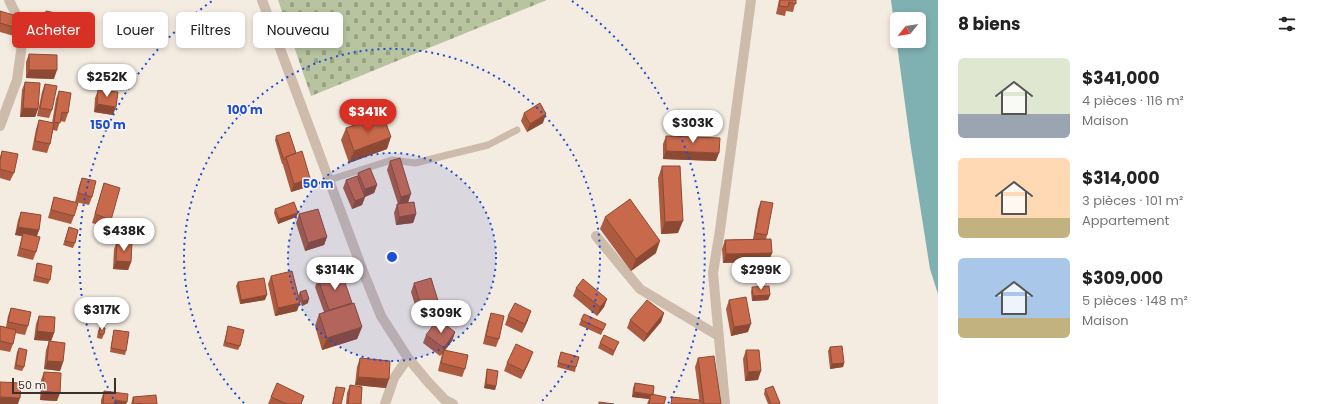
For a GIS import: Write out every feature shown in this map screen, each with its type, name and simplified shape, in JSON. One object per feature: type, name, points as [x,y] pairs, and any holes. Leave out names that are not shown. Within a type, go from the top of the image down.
[{"type":"street","points":[[0,126],[17,80],[23,37],[21,25],[9,0]]},
{"type":"street","points":[[262,0],[381,316],[408,358],[445,400],[453,404]]},
{"type":"street","points":[[725,404],[712,273],[720,230],[751,0]]},
{"type":"street","points":[[596,236],[640,289],[717,335]]},
{"type":"street","points":[[385,404],[394,378],[408,358]]},
{"type":"lane","points":[[329,180],[392,160],[415,163],[488,145],[517,130]]},
{"type":"green space","points":[[278,0],[547,0],[311,96],[294,48],[343,48],[343,12],[282,12]]},
{"type":"water","points":[[891,0],[938,0],[938,294],[930,269],[897,48],[926,48],[926,12],[893,12]]},
{"type":"building","points":[[780,0],[796,0],[796,4],[789,2],[788,7],[779,6]]},
{"type":"building","points":[[0,11],[12,15],[12,27],[0,23]]},
{"type":"building","points":[[29,54],[57,55],[57,70],[29,70]]},
{"type":"building","points":[[25,82],[40,83],[38,109],[23,108]]},
{"type":"building","points":[[45,84],[57,86],[52,110],[40,108]]},
{"type":"building","points":[[98,90],[118,92],[116,107],[97,104]]},
{"type":"building","points":[[59,91],[71,93],[68,113],[62,112],[60,123],[54,122]]},
{"type":"building","points":[[540,103],[546,114],[530,124],[524,113]]},
{"type":"building","points":[[383,115],[391,137],[354,151],[346,128]]},
{"type":"building","points":[[39,120],[54,123],[50,144],[35,141]]},
{"type":"building","points":[[289,132],[296,153],[286,157],[284,160],[276,136]]},
{"type":"building","points":[[666,136],[720,138],[719,153],[666,151]]},
{"type":"building","points":[[2,151],[18,154],[14,173],[0,169]]},
{"type":"building","points":[[302,151],[310,178],[294,184],[286,157]]},
{"type":"building","points":[[400,158],[411,194],[401,197],[390,161]]},
{"type":"building","points":[[662,166],[680,166],[683,221],[665,222]]},
{"type":"building","points":[[370,168],[377,185],[365,189],[358,173]]},
{"type":"building","points":[[357,176],[365,197],[355,201],[346,180]]},
{"type":"building","points":[[82,178],[96,181],[92,197],[78,193]]},
{"type":"building","points":[[104,183],[120,188],[111,220],[95,214]]},
{"type":"building","points":[[54,197],[78,203],[74,216],[51,210]]},
{"type":"building","points":[[630,199],[660,241],[636,259],[605,217]]},
{"type":"building","points":[[761,201],[773,203],[767,235],[755,233]]},
{"type":"building","points":[[294,202],[298,213],[279,219],[275,209]]},
{"type":"building","points":[[414,202],[416,214],[399,217],[397,204]]},
{"type":"building","points":[[318,209],[327,237],[308,243],[299,214]]},
{"type":"building","points":[[21,212],[41,215],[39,230],[18,227]]},
{"type":"building","points":[[69,227],[78,230],[75,243],[65,241]]},
{"type":"building","points":[[23,233],[40,237],[36,252],[20,248]]},
{"type":"building","points":[[771,239],[772,253],[726,254],[725,240]]},
{"type":"building","points":[[117,241],[132,242],[131,262],[116,261]]},
{"type":"building","points":[[768,260],[778,262],[777,273],[767,272]]},
{"type":"building","points":[[37,263],[52,266],[50,280],[35,276]]},
{"type":"building","points":[[292,271],[300,303],[278,308],[271,276]]},
{"type":"building","points":[[341,271],[352,303],[329,310],[318,279]]},
{"type":"building","points":[[264,278],[267,295],[241,300],[238,282]]},
{"type":"building","points":[[431,278],[439,304],[422,309],[414,283]]},
{"type":"building","points":[[583,279],[607,299],[600,307],[576,288]]},
{"type":"building","points":[[769,286],[770,295],[753,296],[752,287]]},
{"type":"building","points":[[306,290],[309,299],[303,301],[300,292]]},
{"type":"building","points":[[746,297],[751,324],[734,327],[729,300]]},
{"type":"building","points":[[647,300],[664,313],[647,334],[630,320]]},
{"type":"building","points":[[354,303],[362,327],[327,338],[319,314]]},
{"type":"building","points":[[515,303],[531,311],[525,324],[508,316]]},
{"type":"building","points":[[11,308],[31,312],[28,326],[8,322]]},
{"type":"building","points":[[491,313],[504,316],[499,339],[486,336]]},
{"type":"building","points":[[584,314],[606,324],[603,330],[581,320]]},
{"type":"building","points":[[39,316],[55,317],[54,333],[37,331]]},
{"type":"building","points":[[438,319],[455,332],[444,348],[426,335]]},
{"type":"building","points":[[0,326],[16,330],[13,344],[0,341]]},
{"type":"building","points":[[228,326],[244,330],[240,346],[225,342]]},
{"type":"building","points":[[100,327],[105,328],[104,334],[99,334]]},
{"type":"building","points":[[114,330],[129,332],[126,351],[111,348]]},
{"type":"building","points":[[604,335],[619,342],[614,351],[600,343]]},
{"type":"building","points":[[49,341],[65,343],[63,362],[47,361]]},
{"type":"building","points":[[516,344],[533,352],[524,371],[507,363]]},
{"type":"building","points":[[842,346],[844,363],[832,364],[830,347]]},
{"type":"building","points":[[19,348],[27,350],[24,367],[16,365]]},
{"type":"building","points":[[444,350],[468,355],[465,369],[441,363]]},
{"type":"building","points":[[746,350],[759,350],[761,371],[748,372]]},
{"type":"building","points":[[561,352],[579,357],[576,367],[558,363]]},
{"type":"building","points":[[714,356],[721,404],[704,404],[698,358]]},
{"type":"building","points":[[360,358],[390,361],[389,379],[358,377]]},
{"type":"building","points":[[487,369],[498,371],[496,386],[486,384]]},
{"type":"building","points":[[44,372],[61,373],[60,393],[43,391]]},
{"type":"building","points":[[0,382],[21,383],[20,398],[0,397]]},
{"type":"building","points":[[277,383],[304,396],[301,404],[287,404],[271,397]]},
{"type":"building","points":[[635,383],[654,386],[653,395],[634,392]]},
{"type":"building","points":[[350,385],[362,387],[361,404],[348,404]]},
{"type":"building","points":[[773,386],[780,403],[779,404],[771,404],[765,389]]},
{"type":"building","points":[[336,387],[345,388],[341,404],[333,404]]},
{"type":"building","points":[[104,391],[128,394],[127,402],[115,400],[114,404],[103,404]]},
{"type":"building","points":[[651,394],[666,397],[664,404],[649,404]]},
{"type":"building","points":[[156,395],[157,404],[134,404],[133,397]]},
{"type":"building","points":[[672,397],[700,400],[699,404],[671,404]]},
{"type":"building","points":[[599,402],[614,404],[599,404]]}]
